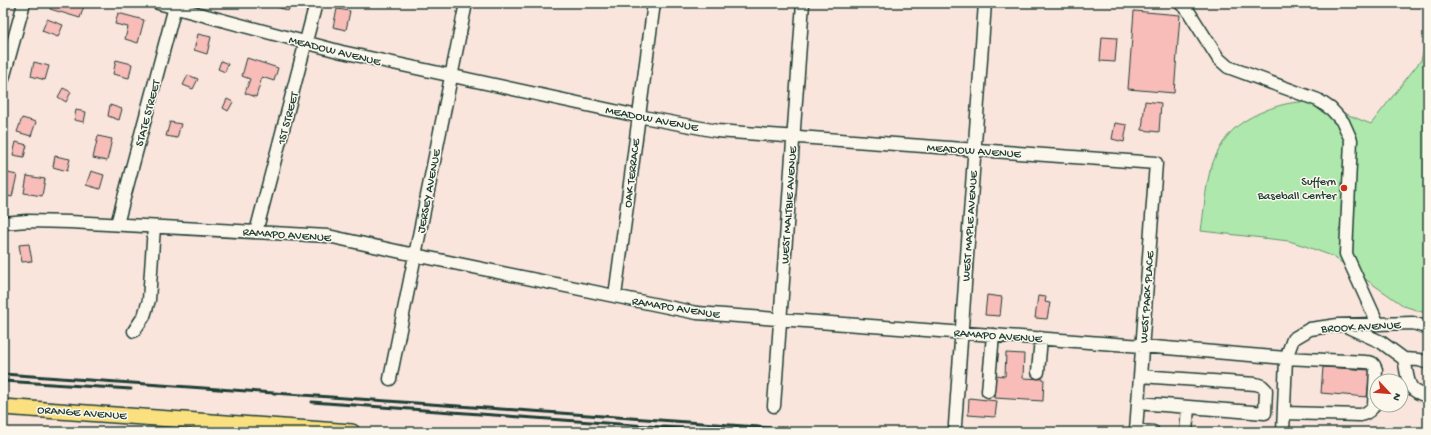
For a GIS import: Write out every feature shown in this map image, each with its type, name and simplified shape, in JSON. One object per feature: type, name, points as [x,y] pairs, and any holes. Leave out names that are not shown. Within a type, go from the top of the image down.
[{"type":"main road","name":"ORANGE AVENUE","points":[[3,407],[352,432]]},
{"type":"street","points":[[3,79],[24,3]]},
{"type":"street","name":"MEADOW AVENUE","points":[[158,3],[175,5],[306,43],[451,76],[638,116],[717,131],[1156,164]]},
{"type":"street","name":"1ST STREET","points":[[256,232],[316,3]]},
{"type":"street","name":"JERSEY AVENUE","points":[[390,379],[466,3]]},
{"type":"street","name":"OAK TERRACE","points":[[615,296],[654,3]]},
{"type":"street","name":"WEST MALTBIE AVENUE","points":[[774,406],[779,319],[803,3]]},
{"type":"street","name":"WEST MAPLE AVENUE","points":[[955,425],[985,3]]},
{"type":"street","points":[[1180,3],[1187,9],[1218,58],[1228,67],[1318,100],[1331,108],[1343,122],[1351,140],[1346,254],[1378,324]]},
{"type":"street","name":"STATE STREET","points":[[117,224],[175,5]]},
{"type":"street","name":"WEST PARK PLACE","points":[[1153,432],[1136,430],[1156,164]]},
{"type":"street","name":"RAMAPO AVENUE","points":[[3,223],[27,221],[70,222],[328,236],[696,313],[1041,338],[1286,358],[1372,362],[1375,365],[1374,405],[1372,410],[1361,415],[1284,413]]},
{"type":"street","points":[[134,331],[144,316],[149,300],[154,227]]},
{"type":"street","name":"BROOK AVENUE","points":[[1283,432],[1286,358],[1293,339],[1310,329],[1346,325],[1413,323],[1428,328]]},
{"type":"street","points":[[1346,325],[1381,342],[1404,359],[1419,360],[1428,363]]},
{"type":"street","points":[[988,391],[993,335]]},
{"type":"street","points":[[1038,372],[1041,338]]},
{"type":"street","points":[[1404,359],[1409,385],[1418,394],[1428,396]]},
{"type":"street","points":[[1138,403],[1265,413],[1266,390],[1262,386],[1256,384],[1140,376]]},
{"type":"street","points":[[1186,432],[1188,408]]},
{"type":"green space","points":[[1428,35],[1428,314],[1404,306],[1332,256],[1305,246],[1289,241],[1201,231],[1210,171],[1220,148],[1234,129],[1248,119],[1266,110],[1285,104],[1302,102],[1319,104],[1371,124],[1421,60]]},
{"type":"building","points":[[51,3],[85,3],[80,18],[50,9]]},
{"type":"building","points":[[273,3],[291,3],[288,11],[273,5]]},
{"type":"building","points":[[337,9],[350,11],[346,30],[333,27]]},
{"type":"building","points":[[1134,11],[1180,15],[1174,93],[1128,89]]},
{"type":"building","points":[[118,13],[144,20],[138,43],[125,39],[128,27],[115,24]]},
{"type":"building","points":[[47,19],[63,25],[58,37],[42,31]]},
{"type":"building","points":[[198,34],[211,37],[207,54],[194,50]]},
{"type":"building","points":[[1102,37],[1117,38],[1115,62],[1100,61]]},
{"type":"building","points":[[247,58],[278,68],[274,81],[262,77],[256,97],[245,93],[250,79],[242,76]]},
{"type":"building","points":[[116,60],[132,64],[129,78],[113,74]]},
{"type":"building","points":[[221,61],[228,64],[225,72],[218,69]]},
{"type":"building","points":[[34,62],[49,66],[45,80],[31,76]]},
{"type":"building","points":[[188,75],[198,79],[193,89],[183,85]]},
{"type":"building","points":[[63,88],[71,92],[66,102],[58,97]]},
{"type":"building","points":[[227,99],[233,102],[228,111],[223,108]]},
{"type":"building","points":[[1145,101],[1161,103],[1159,132],[1142,130]]},
{"type":"building","points":[[110,105],[122,109],[119,120],[108,116]]},
{"type":"building","points":[[76,110],[86,112],[84,122],[74,120]]},
{"type":"building","points":[[22,118],[36,122],[31,136],[17,132]]},
{"type":"building","points":[[170,122],[181,124],[177,138],[166,136]]},
{"type":"building","points":[[1115,123],[1127,125],[1124,142],[1112,139]]},
{"type":"building","points":[[98,136],[112,139],[107,161],[93,158]]},
{"type":"building","points":[[16,142],[27,145],[24,157],[13,155]]},
{"type":"building","points":[[55,156],[70,159],[67,171],[53,167]]},
{"type":"building","points":[[91,171],[104,175],[100,189],[86,185]]},
{"type":"building","points":[[3,172],[17,175],[12,197],[3,195]]},
{"type":"building","points":[[27,176],[45,179],[42,196],[24,193]]},
{"type":"building","points":[[29,244],[32,261],[22,262],[19,245]]},
{"type":"building","points":[[987,295],[1002,297],[1000,316],[985,315]]},
{"type":"building","points":[[1038,296],[1046,297],[1045,302],[1050,303],[1047,319],[1035,318]]},
{"type":"building","points":[[1006,353],[1024,354],[1023,378],[1044,379],[1043,401],[994,398],[995,375],[1005,376]]},
{"type":"building","points":[[1323,367],[1370,370],[1367,397],[1321,393]]},
{"type":"building","points":[[969,398],[997,401],[995,417],[968,415]]},
{"type":"railway","points":[[3,374],[829,432]]},
{"type":"railway","points":[[3,381],[131,389]]},
{"type":"railway","points":[[312,402],[732,432]]},
{"type":"place","name":"Suffern Baseball Center","points":[[1344,188]]}]
